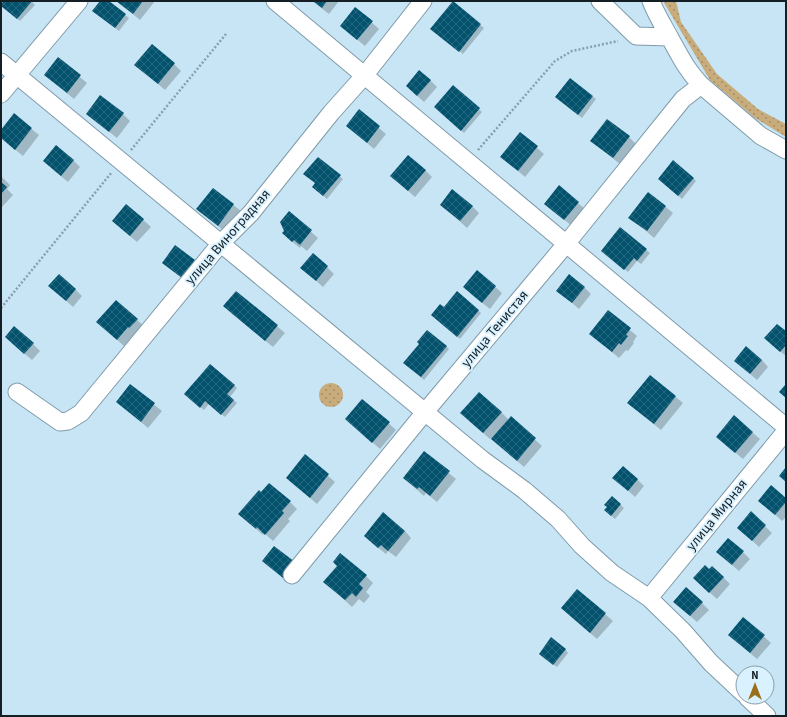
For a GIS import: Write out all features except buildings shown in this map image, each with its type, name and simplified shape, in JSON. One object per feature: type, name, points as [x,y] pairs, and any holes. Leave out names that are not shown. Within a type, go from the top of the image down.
[{"type":"street","points":[[1,94],[80,1]]},
{"type":"street","points":[[275,1],[786,427]]},
{"type":"street","name":"улица Виноградная","points":[[17,392],[60,422],[81,414],[221,244],[250,213],[331,113],[364,76],[423,1]]},
{"type":"street","points":[[600,1],[636,36],[669,37]]},
{"type":"street","points":[[651,1],[658,18],[680,59],[701,85],[761,136],[786,150]]},
{"type":"street","points":[[1,62],[483,460],[524,490],[558,519],[582,546],[612,573],[649,598],[683,631],[711,663],[735,686]]},
{"type":"street","name":"улица Тенистая","points":[[292,575],[425,412],[566,244],[683,99],[701,85]]},
{"type":"street","name":"улица Мирная","points":[[649,598],[786,431]]},
{"type":"street","points":[[755,705],[767,716]]},
{"type":"path","points":[[468,162],[555,61],[572,51],[636,36]]},
{"type":"shaded area","points":[[663,1],[676,1],[681,22],[717,74],[758,109],[786,124],[786,137],[755,118],[710,80]]},
{"type":"shaded area","points":[[331,383],[339,387],[343,395],[339,403],[331,407],[323,403],[319,395],[323,387]]}]
